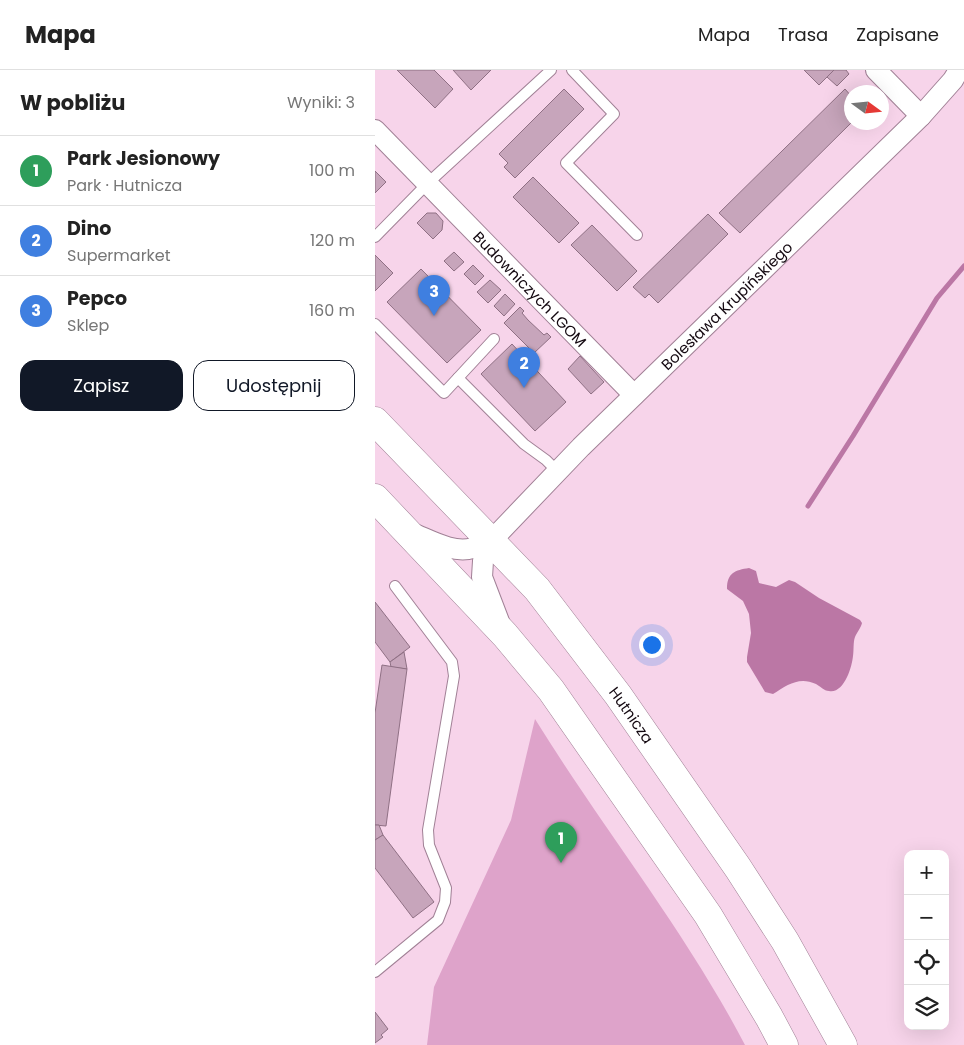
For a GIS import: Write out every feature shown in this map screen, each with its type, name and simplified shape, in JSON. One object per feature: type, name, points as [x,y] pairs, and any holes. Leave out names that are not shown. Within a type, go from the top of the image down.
[{"type":"main road","name":"Hutnicza","points":[[375,421],[492,540],[537,589],[623,703],[738,868],[785,941],[843,1045]]},
{"type":"main road","points":[[375,498],[505,635],[551,690],[708,915],[784,1045]]},
{"type":"street","points":[[876,70],[921,116]]},
{"type":"street","name":"Bolesława Krupińskiego","points":[[492,540],[557,471],[921,116],[953,80],[959,70]]},
{"type":"street","name":"Budowniczych LGOM","points":[[375,130],[634,395]]},
{"type":"street","points":[[408,531],[439,544],[461,549],[473,548],[492,540]]},
{"type":"street","points":[[492,540],[483,561],[482,577],[505,635]]},
{"type":"lane","points":[[375,237],[428,184],[551,70]]},
{"type":"lane","points":[[572,70],[614,114],[566,163],[637,235]]},
{"type":"lane","points":[[375,324],[444,393],[494,339]]},
{"type":"lane","points":[[458,378],[524,444],[557,471]]},
{"type":"lane","points":[[375,972],[438,920],[445,902],[446,888],[429,845],[428,830],[454,676],[452,662],[395,586]]},
{"type":"shaded area","points":[[749,568],[756,571],[759,583],[776,587],[789,580],[795,582],[819,598],[860,620],[862,623],[854,639],[851,667],[846,679],[839,688],[834,691],[827,691],[816,684],[799,681],[773,694],[765,692],[747,662],[751,633],[749,614],[743,601],[727,589],[728,579],[733,573]]},
{"type":"shaded area","points":[[535,719],[670,920],[722,1002],[745,1045],[427,1045],[434,987],[511,820]]},
{"type":"building","points":[[397,70],[434,70],[453,89],[435,108]]},
{"type":"building","points":[[453,70],[491,70],[471,90]]},
{"type":"building","points":[[804,70],[834,70],[819,85]]},
{"type":"building","points":[[834,70],[846,70],[849,74],[837,86],[827,77]]},
{"type":"building","points":[[564,89],[584,109],[515,178],[504,167],[508,163],[499,154]]},
{"type":"building","points":[[844,90],[844,130],[740,233],[719,213]]},
{"type":"building","points":[[375,171],[386,182],[375,193]]},
{"type":"building","points":[[533,177],[579,223],[559,243],[513,197]]},
{"type":"building","points":[[427,213],[436,213],[443,221],[442,230],[433,239],[417,223]]},
{"type":"building","points":[[708,214],[728,234],[658,303],[649,294],[645,298],[633,287]]},
{"type":"building","points":[[592,225],[637,271],[617,291],[571,245]]},
{"type":"building","points":[[454,252],[464,262],[454,271],[444,261]]},
{"type":"building","points":[[375,255],[393,273],[375,291]]},
{"type":"building","points":[[473,265],[484,276],[475,285],[464,274]]},
{"type":"building","points":[[421,269],[481,330],[447,363],[387,302]]},
{"type":"building","points":[[490,280],[501,290],[488,303],[477,292]]},
{"type":"building","points":[[505,294],[515,304],[504,316],[494,306]]},
{"type":"building","points":[[520,307],[528,320],[544,335],[547,333],[551,337],[534,353],[504,323]]},
{"type":"building","points":[[512,344],[566,402],[535,431],[481,374]]},
{"type":"building","points":[[580,356],[604,382],[591,394],[568,369]]},
{"type":"building","points":[[375,602],[410,647],[390,662],[375,642]]},
{"type":"building","points":[[404,652],[407,669],[391,667],[390,662]]},
{"type":"building","points":[[382,665],[407,669],[386,826],[375,825],[375,713]]},
{"type":"building","points":[[375,825],[379,825],[383,835],[375,840]]},
{"type":"building","points":[[383,835],[434,902],[413,918],[375,868],[375,840]]},
{"type":"building","points":[[375,1012],[388,1029],[381,1035],[383,1037],[375,1043]]},
{"type":"waterway","points":[[808,506],[937,298],[964,266]]},
{"type":"place","name":"Pepco","points":[[434,316]]},
{"type":"place","name":"Dino","points":[[524,388]]},
{"type":"place","name":"Park Jesionowy","points":[[561,863]]}]
